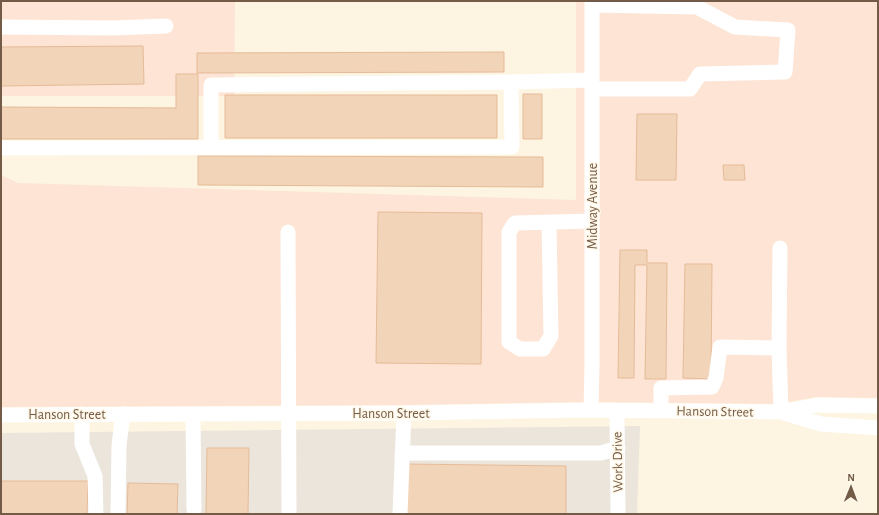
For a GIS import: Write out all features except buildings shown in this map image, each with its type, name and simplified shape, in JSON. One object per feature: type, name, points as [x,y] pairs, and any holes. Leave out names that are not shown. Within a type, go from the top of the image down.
[{"type":"street","name":"Midway Avenue","points":[[590,410],[592,365],[592,3]]},
{"type":"street","points":[[211,147],[211,85],[511,82],[690,89],[700,74],[785,72],[788,30],[735,27],[697,7],[592,3]]},
{"type":"street","points":[[1,27],[113,28],[166,26]]},
{"type":"street","points":[[1,148],[512,147],[511,82]]},
{"type":"street","points":[[549,222],[550,336],[543,349],[520,349],[509,342],[509,232],[515,223],[549,222],[592,221]]},
{"type":"street","points":[[288,232],[289,514]]},
{"type":"street","points":[[780,248],[779,348],[781,412]]},
{"type":"street","points":[[661,411],[661,388],[712,387],[716,378],[720,347],[779,348]]},
{"type":"street","name":"Hanson Street","points":[[1,415],[289,414],[590,410],[781,412],[817,405],[878,406]]},
{"type":"street","name":"Work Drive","points":[[617,410],[618,514]]},
{"type":"street","name":"Hanson Street","points":[[781,412],[821,424],[878,428]]},
{"type":"street","points":[[400,514],[404,413]]},
{"type":"street","points":[[82,414],[82,444],[96,476],[96,514]]},
{"type":"street","points":[[118,514],[119,445],[123,414]]},
{"type":"street","points":[[193,414],[194,509]]},
{"type":"street","points":[[402,453],[601,453],[618,448]]},
{"type":"shaded area","points":[[1,1],[235,1],[234,96],[1,96]]},
{"type":"shaded area","points":[[576,1],[878,1],[878,398],[817,397],[776,404],[591,402],[404,405],[1,407],[1,175],[18,183],[576,200]]},
{"type":"shaded area","points":[[640,426],[637,514],[1,514],[1,433]]}]
